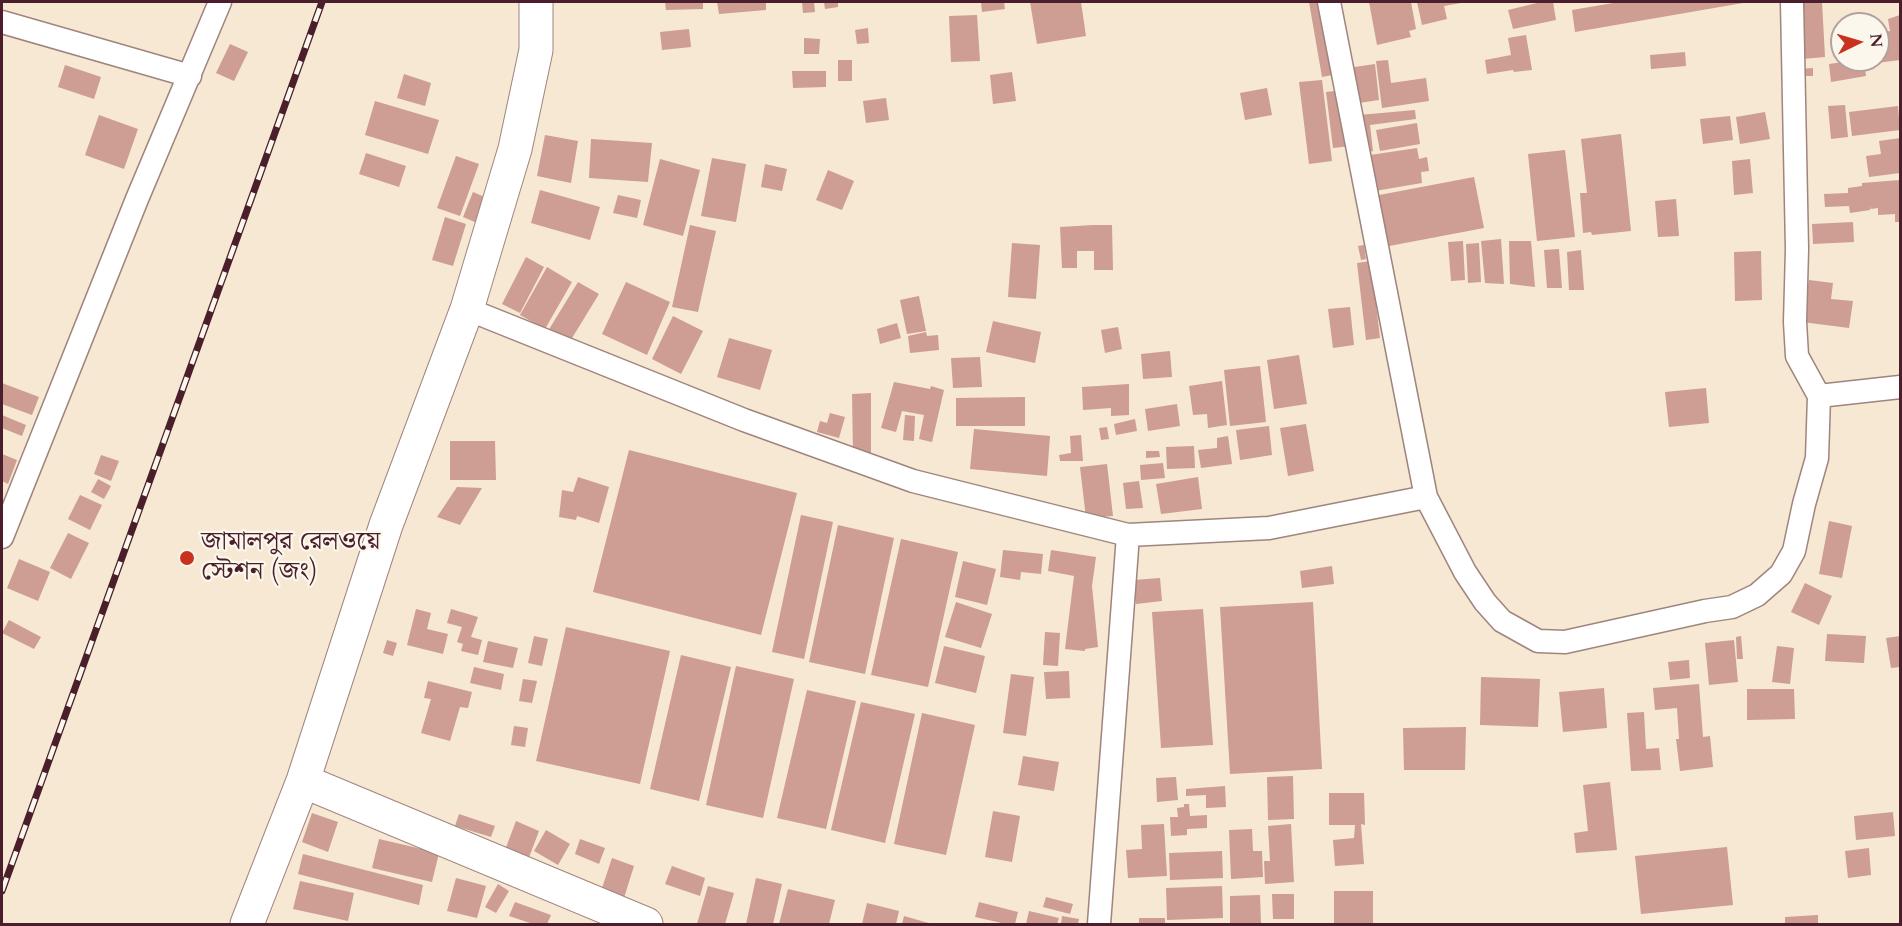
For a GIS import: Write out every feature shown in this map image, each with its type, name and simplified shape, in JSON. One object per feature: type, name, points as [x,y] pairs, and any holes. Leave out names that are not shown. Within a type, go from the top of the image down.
[{"type":"main road","points":[[247,924],[303,781],[386,525],[466,309],[515,149],[536,50],[536,2]]},
{"type":"main road","points":[[303,781],[646,924]]},
{"type":"street","points":[[2,537],[137,199],[220,2]]},
{"type":"street","points":[[1329,2],[1426,497],[1466,572],[1485,602],[1502,621],[1538,641],[1565,642],[1732,607],[1757,595],[1780,574],[1794,551],[1817,458],[1820,396],[1797,356],[1792,2]]},
{"type":"street","points":[[2,22],[190,76]]},
{"type":"street","points":[[466,309],[744,420],[913,481],[1128,535],[1269,528],[1426,497]]},
{"type":"street","points":[[1820,396],[1900,387]]},
{"type":"street","points":[[1099,924],[1128,535]]},
{"type":"building","points":[[665,2],[703,2],[703,9],[666,10]]},
{"type":"building","points":[[717,2],[766,2],[766,10],[719,14]]},
{"type":"building","points":[[802,2],[814,2],[815,12],[803,13]]},
{"type":"building","points":[[824,2],[838,2],[838,7],[825,9]]},
{"type":"building","points":[[981,2],[1004,2],[1005,9],[982,12]]},
{"type":"building","points":[[1030,2],[1081,2],[1086,36],[1037,44]]},
{"type":"building","points":[[1309,2],[1325,2],[1338,74],[1322,77]]},
{"type":"building","points":[[1369,2],[1411,2],[1416,29],[1409,31],[1411,37],[1377,45]]},
{"type":"building","points":[[1417,2],[1461,3],[1444,6],[1447,19],[1422,25]]},
{"type":"building","points":[[1536,2],[1553,2],[1556,20],[1513,29],[1508,10]]},
{"type":"building","points":[[1619,2],[1743,3],[1575,32],[1572,10]]},
{"type":"building","points":[[1799,2],[1822,2],[1825,57],[1803,59]]},
{"type":"building","points":[[977,15],[980,61],[951,62],[949,16]]},
{"type":"building","points":[[1900,15],[1900,60],[1890,61],[1890,31],[1890,18]]},
{"type":"building","points":[[868,28],[869,43],[857,44],[855,30]]},
{"type":"building","points":[[689,29],[691,47],[662,50],[660,32]]},
{"type":"building","points":[[1526,35],[1532,70],[1487,74],[1485,60],[1511,55],[1508,38]]},
{"type":"building","points":[[804,38],[820,39],[819,54],[804,54]]},
{"type":"building","points":[[230,44],[248,52],[234,81],[216,73]]},
{"type":"building","points":[[1685,52],[1686,66],[1651,69],[1650,55]]},
{"type":"building","points":[[838,60],[852,60],[852,81],[838,81]]},
{"type":"building","points":[[1388,60],[1391,83],[1426,78],[1429,101],[1382,108],[1376,61]]},
{"type":"building","points":[[1375,64],[1379,100],[1352,104],[1348,68]]},
{"type":"building","points":[[1829,64],[1830,72],[1866,72],[1866,76],[1831,82]]},
{"type":"building","points":[[65,65],[101,77],[94,99],[58,87]]},
{"type":"building","points":[[1813,68],[1813,76],[1799,76],[1799,69]]},
{"type":"building","points":[[792,71],[826,71],[826,87],[793,88]]},
{"type":"building","points":[[1012,72],[1016,101],[993,104],[990,75]]},
{"type":"building","points":[[404,74],[431,83],[425,106],[397,98]]},
{"type":"building","points":[[1322,80],[1332,161],[1309,164],[1299,82]]},
{"type":"building","points":[[1267,88],[1272,115],[1245,120],[1240,93]]},
{"type":"building","points":[[1344,90],[1351,146],[1333,148],[1326,92]]},
{"type":"building","points":[[886,98],[889,120],[866,123],[863,101]]},
{"type":"building","points":[[375,101],[439,120],[428,154],[365,135]]},
{"type":"building","points":[[1845,105],[1848,137],[1831,139],[1828,106]]},
{"type":"building","points":[[1898,106],[1900,130],[1852,136],[1849,112]]},
{"type":"building","points":[[1415,110],[1416,119],[1370,125],[1373,151],[1365,153],[1359,115]]},
{"type":"building","points":[[1765,112],[1770,139],[1740,144],[1736,117]]},
{"type":"building","points":[[99,115],[138,129],[124,169],[85,155]]},
{"type":"building","points":[[1730,116],[1733,140],[1703,144],[1700,119]]},
{"type":"building","points":[[1417,123],[1420,144],[1380,151],[1376,130]]},
{"type":"building","points":[[1621,134],[1631,231],[1592,235],[1591,232],[1583,233],[1580,193],[1587,193],[1581,139]]},
{"type":"building","points":[[545,135],[578,141],[571,183],[537,176]]},
{"type":"building","points":[[1900,138],[1900,173],[1869,177],[1866,156],[1881,154],[1879,141]]},
{"type":"building","points":[[591,139],[652,143],[648,182],[589,178]]},
{"type":"building","points":[[1417,148],[1419,159],[1427,157],[1429,171],[1421,172],[1422,183],[1375,191],[1370,155]]},
{"type":"building","points":[[1565,150],[1575,237],[1537,241],[1528,154]]},
{"type":"building","points":[[366,153],[406,166],[399,187],[359,174]]},
{"type":"building","points":[[456,156],[479,164],[460,216],[437,208]]},
{"type":"building","points":[[712,158],[746,164],[736,222],[701,216]]},
{"type":"building","points":[[660,159],[700,170],[683,236],[643,225]]},
{"type":"building","points":[[1750,159],[1753,193],[1734,195],[1732,161]]},
{"type":"building","points":[[765,164],[787,169],[782,191],[761,187]]},
{"type":"building","points":[[828,170],[854,181],[842,210],[816,200]]},
{"type":"building","points":[[1474,177],[1484,228],[1384,247],[1374,196]]},
{"type":"building","points":[[1900,180],[1900,222],[1895,222],[1895,214],[1878,215],[1878,208],[1871,209],[1871,206],[1870,210],[1850,213],[1849,206],[1825,207],[1824,194],[1848,193],[1848,188],[1862,186],[1862,183]]},
{"type":"building","points":[[540,190],[600,207],[590,240],[531,223]]},
{"type":"building","points":[[473,192],[487,198],[477,223],[463,217]]},
{"type":"building","points":[[618,195],[641,200],[637,218],[613,213]]},
{"type":"building","points":[[1676,199],[1679,236],[1658,237],[1655,201]]},
{"type":"building","points":[[445,217],[466,224],[453,266],[432,260]]},
{"type":"building","points":[[1853,222],[1854,242],[1813,244],[1812,224]]},
{"type":"building","points":[[690,225],[716,231],[698,312],[672,307]]},
{"type":"building","points":[[1112,225],[1113,270],[1094,270],[1094,251],[1077,251],[1077,268],[1062,268],[1060,227]]},
{"type":"building","points":[[1501,239],[1504,284],[1485,283],[1481,241]]},
{"type":"building","points":[[1463,241],[1465,280],[1451,281],[1448,242]]},
{"type":"building","points":[[1509,241],[1531,241],[1535,287],[1510,284]]},
{"type":"building","points":[[1012,243],[1040,245],[1036,299],[1008,297]]},
{"type":"building","points":[[1479,243],[1481,282],[1468,283],[1466,244]]},
{"type":"building","points":[[1364,245],[1366,259],[1361,260],[1358,246]]},
{"type":"building","points":[[1559,249],[1562,288],[1547,288],[1544,250]]},
{"type":"building","points":[[1581,250],[1584,290],[1569,290],[1567,252]]},
{"type":"building","points":[[1761,251],[1762,300],[1735,301],[1734,252]]},
{"type":"building","points":[[526,257],[544,267],[520,313],[502,304]]},
{"type":"building","points":[[1371,261],[1380,338],[1366,340],[1357,263]]},
{"type":"building","points":[[547,267],[572,282],[545,329],[520,315]]},
{"type":"building","points":[[1809,280],[1833,283],[1831,299],[1853,301],[1849,328],[1802,322]]},
{"type":"building","points":[[578,282],[599,294],[569,343],[548,331]]},
{"type":"building","points":[[626,282],[670,302],[647,355],[602,334]]},
{"type":"building","points":[[919,296],[926,331],[907,334],[900,300]]},
{"type":"building","points":[[1350,307],[1354,345],[1333,348],[1328,309]]},
{"type":"building","points":[[673,316],[703,331],[681,374],[652,359]]},
{"type":"building","points":[[993,321],[1041,332],[1035,363],[986,352]]},
{"type":"building","points":[[897,323],[901,338],[880,344],[877,329]]},
{"type":"building","points":[[1118,327],[1122,349],[1105,353],[1101,330]]},
{"type":"building","points":[[926,332],[927,336],[938,335],[939,350],[910,353],[908,336]]},
{"type":"building","points":[[729,338],[772,350],[760,390],[717,377]]},
{"type":"building","points":[[1170,351],[1172,377],[1143,379],[1141,354]]},
{"type":"building","points":[[1299,355],[1307,404],[1274,409],[1267,360]]},
{"type":"building","points":[[980,357],[982,387],[953,388],[951,358]]},
{"type":"building","points":[[1260,366],[1266,422],[1230,426],[1224,370]]},
{"type":"building","points":[[1222,381],[1227,425],[1208,428],[1207,414],[1193,415],[1189,386]]},
{"type":"building","points":[[894,382],[930,389],[931,386],[944,390],[932,442],[919,439],[924,415],[902,411],[896,432],[881,428]]},
{"type":"building","points":[[2,383],[39,397],[32,415],[2,404]]},
{"type":"building","points":[[1129,384],[1129,415],[1111,416],[1111,408],[1083,410],[1082,387]]},
{"type":"building","points":[[1706,388],[1709,423],[1669,427],[1665,392]]},
{"type":"building","points":[[871,393],[871,455],[853,455],[852,394]]},
{"type":"building","points":[[1025,397],[1025,426],[956,426],[956,398]]},
{"type":"building","points":[[1177,404],[1180,426],[1148,431],[1145,409]]},
{"type":"building","points":[[830,413],[845,417],[839,438],[817,432],[820,421],[827,423]]},
{"type":"building","points":[[2,415],[26,425],[22,436],[2,428]]},
{"type":"building","points":[[905,415],[915,416],[914,441],[903,440]]},
{"type":"building","points":[[1135,419],[1137,431],[1116,435],[1114,424]]},
{"type":"building","points":[[1306,424],[1314,471],[1288,476],[1280,428]]},
{"type":"building","points":[[1269,426],[1272,455],[1240,460],[1236,430]]},
{"type":"building","points":[[1107,427],[1109,439],[1101,440],[1099,428]]},
{"type":"building","points":[[974,429],[1050,436],[1047,476],[970,469]]},
{"type":"building","points":[[1081,435],[1083,461],[1060,461],[1059,455],[1071,453],[1070,436]]},
{"type":"building","points":[[1228,436],[1232,464],[1201,468],[1198,450],[1217,448],[1217,438]]},
{"type":"building","points":[[450,441],[495,441],[496,480],[450,480]]},
{"type":"building","points":[[1194,446],[1195,468],[1167,469],[1166,447]]},
{"type":"building","points":[[629,450],[797,493],[761,635],[593,592]]},
{"type":"building","points":[[1146,451],[1159,451],[1160,457],[1146,458]]},
{"type":"building","points":[[2,454],[17,460],[8,484],[2,481]]},
{"type":"building","points":[[101,455],[119,461],[111,481],[94,474]]},
{"type":"building","points":[[1163,463],[1165,478],[1141,480],[1140,465]]},
{"type":"building","points":[[1107,464],[1113,516],[1086,518],[1080,467]]},
{"type":"building","points":[[578,477],[609,487],[599,523],[577,516],[576,520],[559,517],[562,490],[573,492]]},
{"type":"building","points":[[1198,477],[1202,509],[1161,514],[1156,484]]},
{"type":"building","points":[[98,479],[111,486],[104,499],[91,492]]},
{"type":"building","points":[[1139,481],[1143,508],[1126,509],[1123,483]]},
{"type":"building","points":[[457,487],[482,488],[460,525],[437,517]]},
{"type":"building","points":[[80,495],[102,505],[90,530],[68,519]]},
{"type":"building","points":[[801,515],[833,522],[804,659],[772,652]]},
{"type":"building","points":[[1829,521],[1852,526],[1842,578],[1819,574]]},
{"type":"building","points":[[838,525],[894,538],[865,674],[809,662]]},
{"type":"building","points":[[68,533],[89,543],[71,579],[50,568]]},
{"type":"building","points":[[901,539],[958,552],[928,687],[871,675]]},
{"type":"building","points":[[1003,550],[1043,554],[1041,574],[1021,572],[1020,580],[1000,577]]},
{"type":"building","points":[[1051,550],[1096,557],[1092,586],[1098,647],[1085,649],[1085,651],[1065,649],[1074,576],[1048,571]]},
{"type":"building","points":[[19,559],[50,572],[38,601],[7,588]]},
{"type":"building","points":[[963,561],[996,569],[987,605],[955,597]]},
{"type":"building","points":[[1332,566],[1334,584],[1302,588],[1300,571]]},
{"type":"building","points":[[1160,578],[1162,601],[1136,604],[1133,580]]},
{"type":"building","points":[[1805,583],[1832,596],[1819,625],[1791,612]]},
{"type":"building","points":[[956,602],[992,614],[981,648],[945,637]]},
{"type":"building","points":[[1313,602],[1322,769],[1230,774],[1220,607]]},
{"type":"building","points":[[416,609],[431,613],[427,629],[448,634],[443,654],[407,645]]},
{"type":"building","points":[[451,609],[478,617],[471,637],[482,640],[478,655],[461,651],[463,644],[457,642],[462,627],[447,623]]},
{"type":"building","points":[[1203,609],[1213,745],[1161,748],[1152,612]]},
{"type":"building","points":[[9,620],[41,637],[34,649],[2,633]]},
{"type":"building","points":[[566,627],[670,651],[640,784],[536,761]]},
{"type":"building","points":[[1045,632],[1060,633],[1058,666],[1043,665]]},
{"type":"building","points":[[1827,634],[1866,636],[1864,663],[1825,661]]},
{"type":"building","points":[[534,636],[548,639],[542,666],[528,663]]},
{"type":"building","points":[[1741,636],[1743,659],[1737,659],[1736,637]]},
{"type":"building","points":[[1900,636],[1900,667],[1891,668],[1886,638]]},
{"type":"building","points":[[387,640],[397,643],[393,656],[383,653]]},
{"type":"building","points":[[1734,640],[1738,682],[1709,685],[1705,643]]},
{"type":"building","points":[[488,641],[518,648],[513,668],[483,662]]},
{"type":"building","points":[[944,646],[985,656],[976,693],[935,683]]},
{"type":"building","points":[[1777,646],[1794,648],[1790,684],[1772,682]]},
{"type":"building","points":[[681,655],[731,667],[699,801],[650,789]]},
{"type":"building","points":[[1689,660],[1690,678],[1670,680],[1668,662]]},
{"type":"building","points":[[736,666],[794,679],[763,818],[706,805]]},
{"type":"building","points":[[474,667],[504,674],[501,690],[470,683]]},
{"type":"building","points":[[1069,671],[1070,698],[1046,699],[1044,672]]},
{"type":"building","points":[[1011,674],[1034,677],[1026,736],[1003,733]]},
{"type":"building","points":[[1481,677],[1540,679],[1538,727],[1480,725]]},
{"type":"building","points":[[523,679],[537,681],[532,703],[519,701]]},
{"type":"building","points":[[428,681],[472,692],[468,708],[460,707],[450,741],[421,733],[431,699],[424,698]]},
{"type":"building","points":[[1699,684],[1703,737],[1710,736],[1713,767],[1680,771],[1676,739],[1679,739],[1677,708],[1655,710],[1653,688]]},
{"type":"building","points":[[1604,688],[1607,728],[1563,732],[1559,692]]},
{"type":"building","points":[[1747,689],[1794,689],[1795,719],[1747,720]]},
{"type":"building","points":[[807,690],[856,701],[826,829],[777,818]]},
{"type":"building","points":[[861,702],[915,714],[885,843],[831,830]]},
{"type":"building","points":[[1644,712],[1646,749],[1659,748],[1661,770],[1631,771],[1627,713]]},
{"type":"building","points":[[922,713],[975,725],[946,855],[894,844]]},
{"type":"building","points":[[514,726],[528,728],[525,747],[511,745]]},
{"type":"building","points":[[1466,727],[1465,770],[1404,770],[1403,728]]},
{"type":"building","points":[[1023,756],[1059,762],[1054,791],[1018,785]]},
{"type":"building","points":[[1293,776],[1294,819],[1268,820],[1267,777]]},
{"type":"building","points":[[1176,777],[1178,800],[1157,802],[1156,778]]},
{"type":"building","points":[[1610,782],[1617,850],[1576,853],[1574,833],[1588,831],[1583,785]]},
{"type":"building","points":[[1225,786],[1226,807],[1206,808],[1206,795],[1186,796],[1186,789]]},
{"type":"building","points":[[1329,793],[1364,793],[1365,825],[1361,824],[1364,864],[1335,866],[1333,840],[1354,838],[1355,825],[1329,825]]},
{"type":"building","points":[[1184,804],[1189,804],[1190,816],[1207,815],[1207,828],[1187,829],[1187,835],[1171,836],[1170,817],[1178,817],[1177,808],[1184,807]]},
{"type":"building","points":[[993,811],[1020,816],[1012,862],[985,857]]},
{"type":"building","points":[[1893,812],[1895,836],[1856,840],[1854,816]]},
{"type":"building","points":[[312,813],[338,822],[328,852],[302,842]]},
{"type":"building","points":[[459,814],[495,826],[491,837],[455,826]]},
{"type":"building","points":[[516,821],[539,831],[528,860],[505,850]]},
{"type":"building","points":[[1164,824],[1167,876],[1128,878],[1126,850],[1142,849],[1141,825]]},
{"type":"building","points":[[1291,824],[1294,882],[1265,884],[1264,861],[1270,861],[1268,826]]},
{"type":"building","points":[[1252,829],[1253,851],[1262,851],[1263,877],[1231,879],[1229,830]]},
{"type":"building","points":[[546,830],[570,844],[558,865],[534,851]]},
{"type":"building","points":[[379,839],[439,853],[432,882],[372,868]]},
{"type":"building","points":[[580,839],[605,848],[599,864],[575,854]]},
{"type":"building","points":[[1727,847],[1733,905],[1641,914],[1635,856]]},
{"type":"building","points":[[1869,848],[1871,875],[1848,878],[1845,851]]},
{"type":"building","points":[[1222,851],[1223,878],[1170,880],[1169,853]]},
{"type":"building","points":[[303,854],[423,885],[419,905],[298,874]]},
{"type":"building","points":[[612,858],[634,866],[623,901],[600,894]]},
{"type":"building","points":[[672,866],[705,878],[700,896],[665,884]]},
{"type":"building","points":[[456,878],[486,886],[477,918],[447,911]]},
{"type":"building","points":[[756,878],[782,884],[773,924],[746,924]]},
{"type":"building","points":[[300,881],[354,893],[348,921],[293,909]]},
{"type":"building","points":[[498,884],[509,891],[496,913],[485,907]]},
{"type":"building","points":[[708,886],[734,893],[725,924],[697,924]]},
{"type":"building","points":[[1222,886],[1223,918],[1167,920],[1166,888]]},
{"type":"building","points":[[788,889],[835,900],[829,924],[779,924]]},
{"type":"building","points":[[1334,891],[1373,891],[1373,924],[1334,924]]},
{"type":"building","points":[[1272,894],[1294,894],[1294,919],[1273,919]]},
{"type":"building","points":[[1260,895],[1261,924],[1230,924],[1230,896]]},
{"type":"building","points":[[1046,897],[1073,904],[1070,914],[1043,907]]},
{"type":"building","points":[[515,902],[551,915],[547,924],[533,924],[509,916]]},
{"type":"building","points":[[979,902],[1018,912],[1015,924],[975,917]]},
{"type":"building","points":[[867,903],[899,911],[896,924],[862,924]]},
{"type":"building","points":[[1029,911],[1059,918],[1057,924],[1026,924]]},
{"type":"building","points":[[1818,915],[1818,924],[1785,924],[1785,917]]},
{"type":"building","points":[[904,916],[932,924],[902,924]]},
{"type":"building","points":[[1062,916],[1079,919],[1078,924],[1061,924]]},
{"type":"building","points":[[1139,918],[1165,918],[1165,924],[1139,924]]},
{"type":"railway","points":[[2,891],[322,2]]},
{"type":"place","name":"জামালপুর রেলওয়ে স্টেশন (জং)","points":[[187,558]]}]
